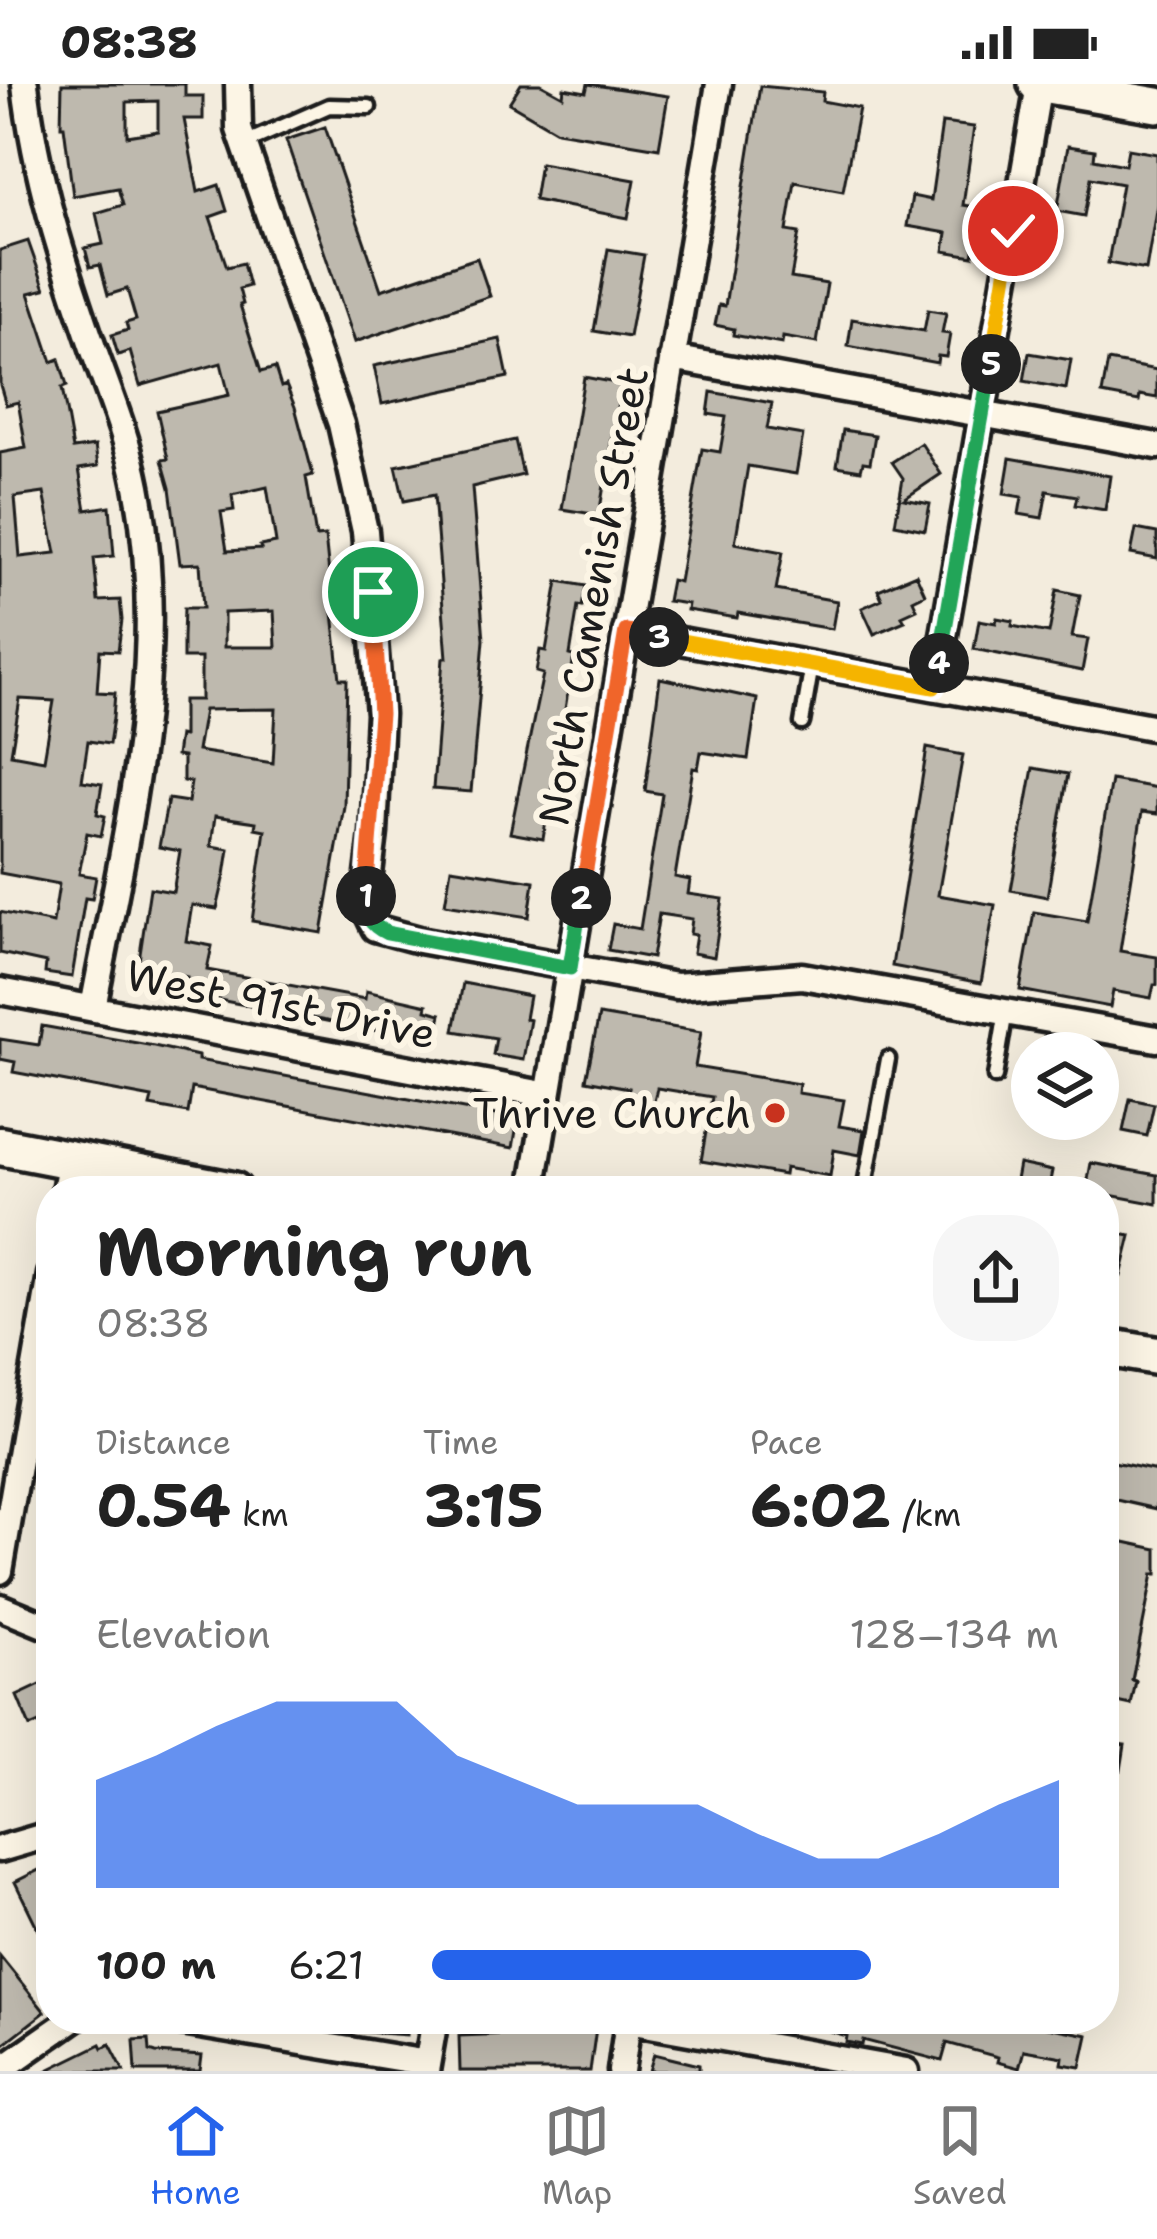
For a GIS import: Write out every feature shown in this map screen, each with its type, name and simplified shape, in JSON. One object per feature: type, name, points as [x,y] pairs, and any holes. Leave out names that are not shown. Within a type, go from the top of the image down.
[{"type":"main road","points":[[0,1146],[68,1174]]},
{"type":"main road","points":[[1119,1350],[1157,1356]]},
{"type":"street","points":[[26,84],[47,211],[136,483],[151,616],[140,751],[93,1008]]},
{"type":"street","points":[[238,84],[237,116],[244,144],[341,424],[373,592],[380,714],[365,908],[375,928],[693,988],[802,976],[1157,1039]]},
{"type":"street","name":"North Camenish Street","points":[[534,1176],[718,84]]},
{"type":"street","points":[[934,687],[1037,84],[1157,105]]},
{"type":"street","points":[[672,358],[1157,446]]},
{"type":"street","points":[[626,631],[1157,728]]},
{"type":"street","name":"West 91st Drive","points":[[0,991],[548,1095]]},
{"type":"street","points":[[0,1570],[36,1361]]},
{"type":"street","points":[[0,1607],[36,1622]]},
{"type":"street","points":[[0,1849],[36,1838]]},
{"type":"street","points":[[0,2070],[52,2034]]},
{"type":"street","points":[[246,2034],[427,2067],[432,2034]]},
{"type":"street","points":[[621,2071],[626,2034]]},
{"type":"street","points":[[700,2034],[905,2071]]},
{"type":"lane","points":[[244,144],[329,106],[369,107]]},
{"type":"lane","points":[[802,723],[812,664]]},
{"type":"lane","points":[[995,1077],[1006,1010]]},
{"type":"lane","points":[[867,1176],[888,1059]]},
{"type":"building","points":[[62,84],[185,84],[185,96],[203,96],[203,119],[184,119],[198,192],[219,185],[227,211],[210,217],[227,267],[243,263],[249,286],[239,289],[240,305],[261,372],[275,368],[295,407],[313,475],[306,477],[316,537],[325,536],[340,679],[347,679],[344,806],[322,933],[252,921],[265,830],[255,828],[256,822],[215,816],[211,846],[229,849],[225,875],[217,909],[192,905],[186,941],[212,946],[207,970],[365,999],[366,991],[427,1005],[426,1010],[441,1014],[436,1038],[184,993],[187,977],[138,967],[150,888],[173,892],[180,851],[159,847],[168,799],[188,802],[191,782],[183,781],[183,757],[176,756],[179,735],[183,736],[183,700],[201,700],[201,658],[183,658],[184,608],[203,608],[200,563],[180,564],[162,460],[168,459],[157,411],[229,395],[221,363],[140,386],[130,351],[118,355],[112,335],[128,330],[126,323],[136,320],[127,289],[108,295],[100,265],[90,267],[85,248],[103,244],[96,213],[123,205],[118,188],[73,196],[61,126]],"holes":[[[158,101],[158,131],[127,136],[127,102]],[[267,487],[276,543],[227,551],[221,512],[234,510],[232,495]],[[274,611],[276,647],[224,647],[224,613]],[[276,709],[273,763],[197,751],[204,710]]]},
{"type":"building","points":[[521,84],[541,84],[563,96],[564,88],[586,92],[588,84],[668,96],[659,148],[557,131],[509,103]]},
{"type":"building","points":[[760,86],[823,92],[822,101],[859,108],[843,191],[795,182],[787,231],[799,233],[791,278],[827,284],[817,343],[783,337],[782,344],[733,335],[734,329],[715,325],[719,305],[725,306]]},
{"type":"building","points":[[942,123],[974,127],[963,205],[981,208],[973,256],[944,251],[947,233],[907,226],[912,196],[931,200]]},
{"type":"building","points":[[325,127],[381,290],[477,258],[490,296],[355,342],[286,140]]},
{"type":"building","points":[[1068,146],[1095,150],[1094,159],[1125,165],[1128,149],[1157,154],[1157,204],[1146,270],[1108,263],[1122,184],[1091,178],[1084,216],[1057,211]]},
{"type":"building","points":[[540,163],[635,180],[628,218],[534,200]]},
{"type":"building","points":[[28,241],[45,289],[29,293],[52,362],[59,359],[67,386],[62,388],[73,449],[95,446],[98,466],[79,469],[86,510],[110,506],[114,556],[94,558],[98,601],[120,600],[122,620],[118,651],[100,650],[97,692],[115,693],[113,718],[109,744],[88,741],[82,781],[102,784],[97,814],[105,816],[101,836],[87,833],[79,874],[96,877],[92,899],[85,898],[72,977],[45,973],[46,963],[0,953],[0,912],[53,923],[59,884],[0,873],[0,453],[26,448],[18,402],[6,405],[0,385],[0,250]],"holes":[[[44,493],[56,553],[20,557],[15,497]],[[20,699],[54,701],[44,760],[11,754]]]},
{"type":"building","points":[[608,249],[644,255],[629,337],[594,331]]},
{"type":"building","points":[[928,310],[946,313],[942,333],[950,334],[946,357],[938,356],[937,363],[848,346],[852,319],[924,331]]},
{"type":"building","points":[[500,339],[508,377],[382,404],[374,366]]},
{"type":"building","points":[[1029,353],[1071,360],[1066,389],[1024,381]]},
{"type":"building","points":[[1108,361],[1157,370],[1157,398],[1140,395],[1139,401],[1102,394]]},
{"type":"building","points":[[584,377],[621,384],[599,515],[562,509]]},
{"type":"building","points":[[711,392],[772,403],[767,429],[803,435],[796,474],[748,466],[735,543],[783,552],[776,590],[837,601],[832,629],[738,613],[737,618],[687,610],[688,604],[667,601],[671,580],[679,582],[702,449],[720,452],[726,417],[708,414]]},
{"type":"building","points":[[843,430],[875,435],[870,463],[863,462],[861,470],[837,466]]},
{"type":"building","points":[[515,440],[523,475],[472,487],[484,640],[471,792],[433,789],[443,658],[447,658],[434,495],[404,501],[396,466]]},
{"type":"building","points":[[921,443],[941,474],[904,499],[930,504],[925,530],[895,524],[903,478],[892,462]]},
{"type":"building","points":[[1010,458],[1110,476],[1105,510],[1075,505],[1077,496],[1047,491],[1042,518],[1019,514],[1022,497],[1004,494]]},
{"type":"building","points":[[1136,529],[1157,533],[1157,559],[1131,554]]},
{"type":"building","points":[[916,574],[925,594],[913,600],[917,609],[902,616],[905,621],[874,634],[862,608],[882,599],[878,590]]},
{"type":"building","points":[[558,581],[586,586],[582,607],[578,606],[543,839],[510,833],[543,674],[536,672],[540,650],[546,651]]},
{"type":"building","points":[[1057,590],[1080,595],[1072,637],[1088,639],[1082,671],[974,649],[979,620],[996,623],[997,618],[1049,633]]},
{"type":"building","points":[[660,678],[757,699],[748,759],[701,752],[698,769],[693,768],[675,877],[690,880],[688,894],[723,899],[714,957],[693,953],[692,919],[659,914],[652,958],[608,950],[613,924],[640,929],[662,794],[645,791]]},
{"type":"building","points":[[927,748],[963,755],[938,895],[995,905],[981,983],[892,966]]},
{"type":"building","points":[[1033,768],[1068,774],[1047,897],[1011,890]]},
{"type":"building","points":[[1111,780],[1157,788],[1157,814],[1142,812],[1120,951],[1157,957],[1157,985],[1151,998],[1113,991],[1110,1007],[1020,990],[1034,912],[1087,921]]},
{"type":"building","points":[[451,868],[534,881],[529,917],[445,904]]},
{"type":"building","points":[[463,983],[529,996],[523,1060],[493,1055],[496,1038],[454,1031]]},
{"type":"building","name":"Thrive Church","points":[[599,1015],[701,1032],[695,1067],[799,1084],[798,1093],[844,1100],[839,1126],[864,1130],[860,1155],[834,1150],[830,1176],[785,1168],[784,1175],[701,1161],[712,1097],[657,1088],[653,1106],[626,1101],[629,1088],[586,1080]]},
{"type":"building","points":[[42,1026],[518,1119],[513,1148],[192,1088],[188,1113],[150,1106],[152,1098],[13,1072],[15,1062],[0,1059],[0,1039],[39,1045]]},
{"type":"building","points":[[1130,1099],[1154,1104],[1147,1136],[1123,1131]]},
{"type":"building","points":[[1091,1163],[1157,1175],[1157,1204],[1119,1197],[1119,1176],[1089,1176]]},
{"type":"building","points":[[1019,1164],[1052,1171],[1051,1176],[1017,1176]]},
{"type":"building","points":[[1119,1234],[1131,1236],[1119,1276]]},
{"type":"building","points":[[1119,1463],[1157,1471],[1157,1509],[1119,1500]]},
{"type":"building","points":[[1120,1541],[1157,1549],[1157,1574],[1153,1574],[1131,1705],[1119,1702]]},
{"type":"building","points":[[36,1687],[36,1724],[30,1727],[17,1696]]},
{"type":"building","points":[[1119,1744],[1125,1745],[1119,1770]]},
{"type":"building","points":[[36,1872],[36,1925],[15,1882]]},
{"type":"building","points":[[0,1956],[36,2001],[36,2019],[0,2047]]},
{"type":"building","points":[[595,2034],[590,2071],[460,2071],[459,2036]]},
{"type":"building","points":[[840,2034],[1088,2035],[1081,2067],[1062,2064],[1063,2057],[1024,2050],[1019,2068],[947,2043],[942,2061],[863,2040],[862,2045],[846,2042],[847,2036]]},
{"type":"building","points":[[149,2039],[150,2051],[156,2053],[202,2056],[200,2071],[136,2071],[134,2040]]},
{"type":"building","points":[[101,2044],[103,2048],[110,2044],[124,2071],[46,2071]]},
{"type":"building","points":[[654,2054],[699,2065],[699,2071],[649,2071]]},
{"type":"place","name":"Thrive Church","points":[[775,1113]]},
{"type":"route","points":[[373,592],[380,714],[365,908],[368,919],[387,933],[570,968],[626,631],[934,687],[1013,231]]}]
